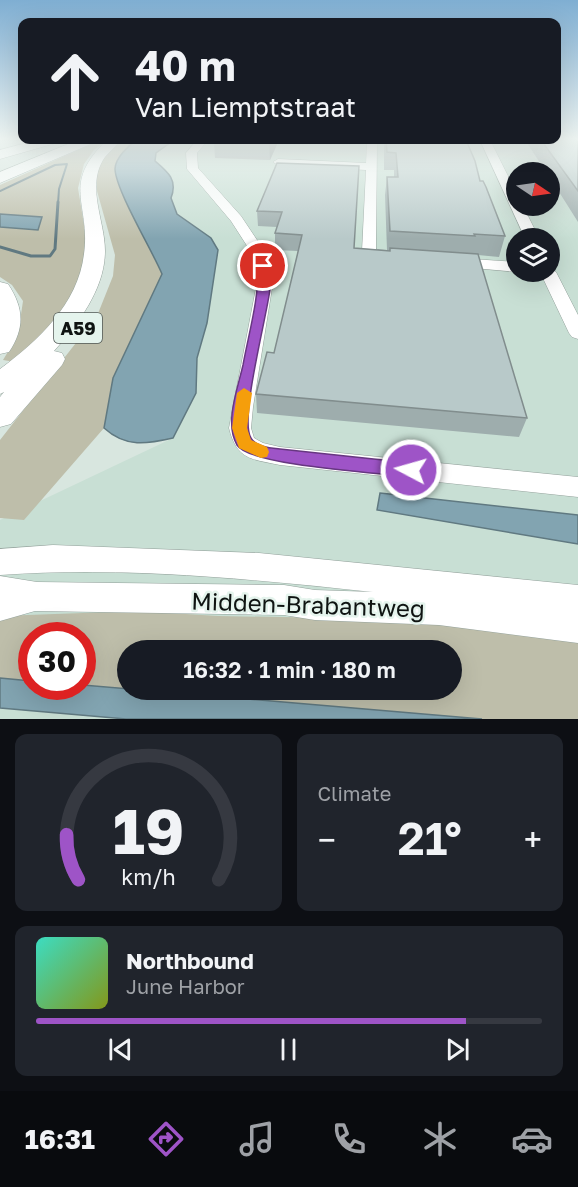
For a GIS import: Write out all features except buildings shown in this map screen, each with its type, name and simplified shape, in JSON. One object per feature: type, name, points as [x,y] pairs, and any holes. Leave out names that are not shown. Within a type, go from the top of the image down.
[{"type":"highway","points":[[0,178],[15,172]]},
{"type":"highway","name":"A59","points":[[0,384],[50,339],[81,296],[94,262],[92,219],[87,191],[89,172]]},
{"type":"highway","name":"A59","points":[[0,416],[74,333],[97,295],[105,261],[103,242],[92,219]]},
{"type":"highway","points":[[0,289],[10,308],[9,327],[0,346]]},
{"type":"street","points":[[195,172],[247,235],[258,252],[265,275],[240,428],[244,443],[257,451],[280,456],[578,487]]},
{"type":"street","points":[[371,172],[369,251],[386,259],[410,260]]},
{"type":"street","points":[[445,263],[506,266]]},
{"type":"street","points":[[553,282],[578,333]]},
{"type":"street","name":"Midden-Brabantweg","points":[[0,550],[17,550],[53,558]]},
{"type":"street","name":"Midden-Brabantweg","points":[[0,562],[53,558],[260,566],[578,600]]},
{"type":"street","name":"Midden-Brabantweg","points":[[0,590],[37,597],[284,600],[315,605],[439,610],[578,627]]},
{"type":"street","name":"Midden-Brabantweg","points":[[0,606],[37,597]]},
{"type":"shaded area","points":[[30,172],[82,172],[78,188],[87,243],[87,264],[69,307],[15,362],[3,360],[18,335],[23,301],[12,285],[0,277],[0,185]]},
{"type":"shaded area","points":[[98,172],[118,172],[124,196],[162,274],[113,378],[104,428],[24,520],[0,518],[0,440],[97,316],[113,276],[115,255],[97,191]]},
{"type":"shaded area","points":[[167,172],[506,172],[506,216],[560,216],[560,172],[578,172],[578,719],[0,719],[0,520],[173,438],[196,393],[197,358],[207,323],[218,250],[211,238],[177,213],[171,198],[174,190]]},
{"type":"shaded area","points":[[138,611],[218,616],[395,619],[578,632],[578,719],[482,719],[258,700],[462,700],[462,640],[117,640],[117,688],[96,686],[96,622],[18,622],[18,680],[0,678],[0,616]]},
{"type":"water","points":[[116,172],[166,172],[172,181],[171,198],[177,214],[211,238],[218,250],[207,323],[197,358],[196,393],[173,438],[154,442],[129,442],[104,428],[113,378],[162,274]]},
{"type":"water","points":[[0,214],[42,217],[38,230],[0,227]]},
{"type":"water","points":[[380,493],[578,515],[578,544],[377,510]]},
{"type":"water","points":[[0,678],[18,680],[18,700],[96,700],[96,686],[117,688],[117,700],[259,700],[482,719],[126,719],[0,708]]},
{"type":"waterway","points":[[0,191],[41,172]]},
{"type":"waterway","points":[[58,204],[59,189],[65,172]]},
{"type":"waterway","points":[[0,247],[31,256],[50,256],[55,249],[58,202]]},
{"type":"slow traffic","points":[[244,393],[240,428],[244,443],[261,452]]},
{"type":"route","points":[[263,266],[264,288],[242,407],[240,428],[244,443],[257,451],[280,456],[411,470]]}]
